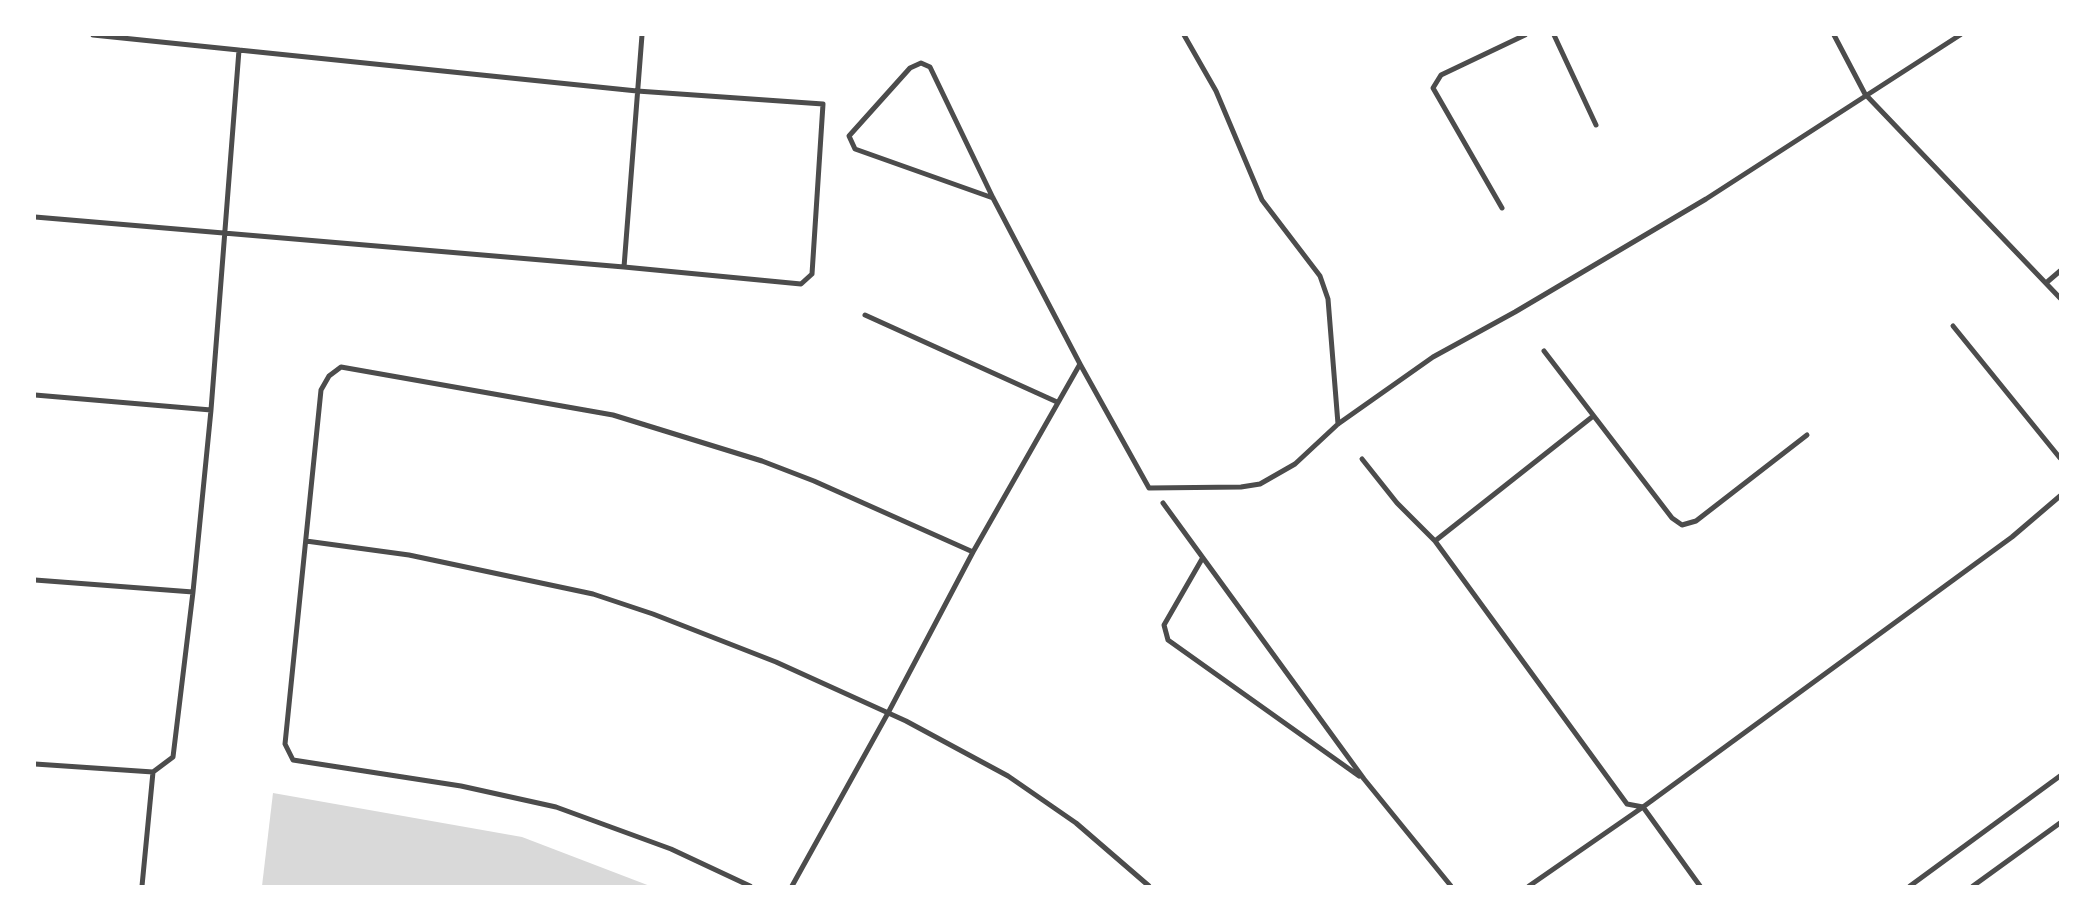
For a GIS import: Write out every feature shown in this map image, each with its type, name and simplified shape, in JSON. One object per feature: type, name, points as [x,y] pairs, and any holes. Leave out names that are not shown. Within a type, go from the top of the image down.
[{"type":"street","points":[[35,218],[624,266],[801,284],[812,274],[823,104],[637,91],[93,35]]},
{"type":"street","points":[[624,266],[642,35]]},
{"type":"street","points":[[1184,35],[1216,91],[1262,200],[1320,276],[1328,299],[1338,424]]},
{"type":"street","points":[[1502,208],[1433,88],[1441,75],[1525,35]]},
{"type":"street","points":[[1554,35],[1596,125]]},
{"type":"street","points":[[1834,35],[1865,94],[2060,298]]},
{"type":"street","points":[[993,198],[855,149],[849,136],[910,68],[921,63],[930,67],[993,198],[1080,364],[1149,488],[1253,486],[1271,479],[1295,464],[1338,424],[1433,357],[1515,312],[1706,199],[1776,156],[1865,94],[1960,35]]},
{"type":"street","points":[[35,764],[153,772],[172,757],[211,410],[239,50]]},
{"type":"street","points":[[2046,283],[2060,271]]},
{"type":"street","points":[[865,316],[1057,402]]},
{"type":"street","points":[[1953,326],[2060,458]]},
{"type":"street","points":[[1544,351],[1592,417],[1672,518],[1682,525],[1696,521],[1807,435]]},
{"type":"street","points":[[792,886],[888,713],[972,552],[1080,364]]},
{"type":"street","points":[[750,886],[671,850],[556,807],[461,786],[293,760],[286,744],[321,390],[329,376],[341,366],[613,415],[762,461],[814,481],[972,552]]},
{"type":"street","points":[[35,395],[211,410]]},
{"type":"street","points":[[1435,541],[1592,417]]},
{"type":"street","points":[[1362,459],[1397,503],[1435,541],[1627,804],[1643,807],[1700,886]]},
{"type":"street","points":[[1529,886],[1643,807],[2012,538],[2060,496]]},
{"type":"street","points":[[1163,503],[1364,779],[1451,886]]},
{"type":"street","points":[[306,541],[409,555],[593,594],[718,638],[888,713],[1008,776],[1076,823],[1149,886]]},
{"type":"street","points":[[1202,559],[1164,625],[1168,640],[1364,779]]},
{"type":"street","points":[[35,580],[192,592]]},
{"type":"street","points":[[142,886],[153,772]]},
{"type":"street","points":[[1910,886],[2060,776]]},
{"type":"street","points":[[1978,885],[2060,823]]},
{"type":"shaded area","points":[[273,793],[522,837],[650,886],[262,886]]}]
